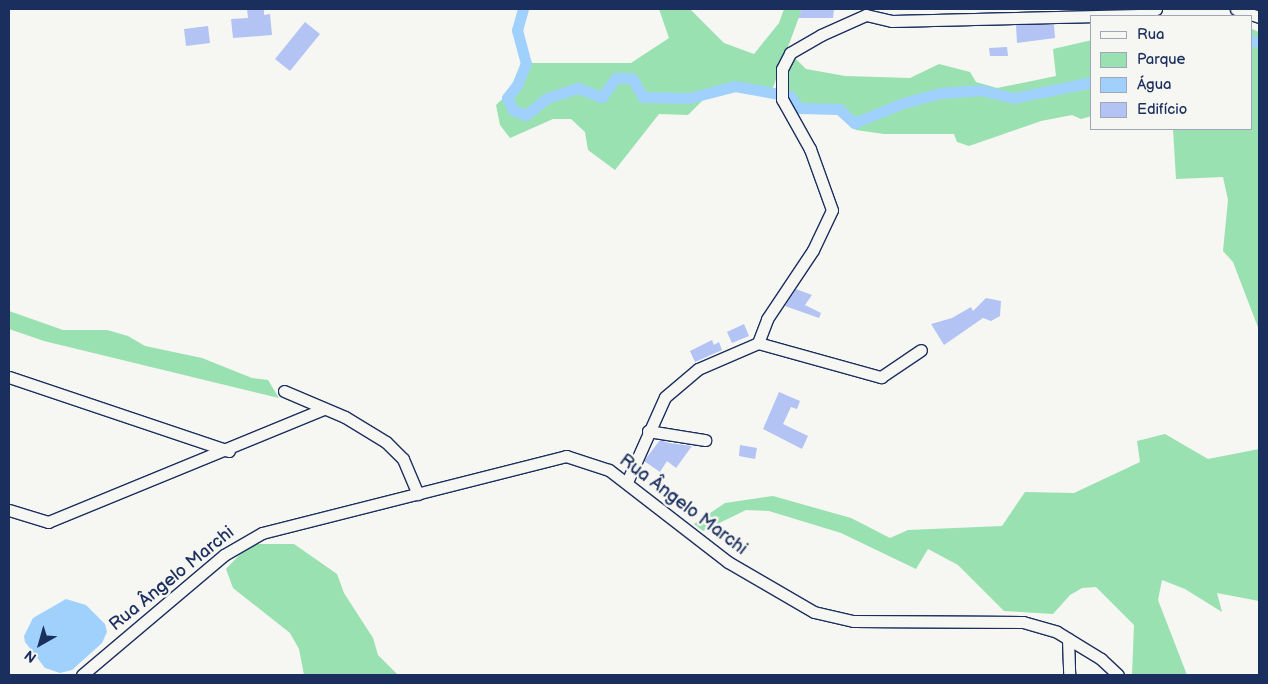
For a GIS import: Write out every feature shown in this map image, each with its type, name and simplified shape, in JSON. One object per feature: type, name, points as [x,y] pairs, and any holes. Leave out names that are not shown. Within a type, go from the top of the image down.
[{"type":"street","points":[[1139,15],[1156,9]]},
{"type":"street","points":[[1236,9],[1258,15]]},
{"type":"street","points":[[758,343],[767,319],[813,250],[832,210],[810,149],[781,95],[782,69],[790,53],[866,15],[892,21],[1090,16]]},
{"type":"street","points":[[627,482],[648,431],[665,397],[698,369],[758,343],[881,377],[921,350]]},
{"type":"street","points":[[9,377],[229,451]]},
{"type":"street","points":[[284,391],[345,417],[398,451],[418,494]]},
{"type":"street","points":[[9,510],[48,522],[229,451],[324,409]]},
{"type":"street","points":[[648,431],[705,440]]},
{"type":"street","name":"Rua Ângelo Marchi","points":[[82,675],[245,541],[262,533],[566,456],[585,460],[627,482],[728,562],[814,612],[853,621],[1023,622],[1068,639],[1101,659],[1118,675]]},
{"type":"street","points":[[1068,639],[1068,675]]},
{"type":"green space","points":[[659,9],[690,9],[724,43],[754,54],[779,23],[784,9],[802,9],[771,93],[735,86],[710,93],[688,115],[659,114],[615,170],[588,150],[585,132],[571,119],[553,119],[510,138],[500,125],[496,105],[517,85],[526,63],[631,63],[669,38]]},
{"type":"green space","points":[[1253,29],[1259,32],[1259,330],[1233,262],[1223,251],[1228,200],[1223,177],[1176,179],[1173,130],[1253,130]]},
{"type":"green space","points":[[1090,40],[1090,117],[1081,119],[1072,115],[1041,121],[969,146],[957,142],[954,134],[884,134],[856,130],[836,113],[791,113],[784,95],[786,66],[792,55],[806,69],[845,76],[910,78],[939,64],[970,72],[976,82],[997,88],[1056,76],[1053,49]]},
{"type":"green space","points":[[9,311],[63,330],[107,330],[128,336],[145,346],[202,358],[252,378],[268,380],[279,398],[44,341],[9,329]]},
{"type":"green space","points":[[1165,434],[1208,459],[1259,449],[1259,601],[1217,593],[1222,612],[1185,589],[1162,580],[1158,600],[1187,675],[1132,675],[1134,625],[1096,587],[1082,588],[1070,595],[1053,614],[1004,611],[958,565],[928,549],[916,569],[841,533],[769,511],[746,510],[703,531],[694,524],[725,503],[773,496],[851,518],[890,538],[908,530],[1002,526],[1025,492],[1074,493],[1140,462],[1137,441]]},
{"type":"green space","points":[[250,544],[294,544],[337,574],[344,593],[373,638],[378,655],[398,675],[304,675],[299,649],[290,633],[233,588],[226,569]]},
{"type":"water","points":[[66,599],[86,605],[105,624],[107,632],[102,643],[72,670],[60,673],[45,668],[25,642],[24,636],[33,618]]},
{"type":"building","points":[[247,9],[264,9],[264,15],[270,14],[272,35],[233,38],[231,19],[248,18]]},
{"type":"building","points":[[802,9],[834,9],[833,18],[798,18]]},
{"type":"building","points":[[305,22],[320,34],[290,71],[275,59]]},
{"type":"building","points":[[1016,25],[1054,25],[1055,38],[1017,43]]},
{"type":"building","points":[[208,26],[210,43],[186,46],[184,29]]},
{"type":"building","points":[[1007,47],[1008,56],[990,56],[989,48]]},
{"type":"building","points":[[796,289],[812,295],[805,305],[821,313],[819,318],[785,306]]},
{"type":"building","points":[[986,298],[1001,301],[1000,316],[991,321],[983,318],[944,345],[931,324],[952,318],[971,307],[973,311]]},
{"type":"building","points":[[744,324],[749,336],[732,343],[727,332]]},
{"type":"building","points":[[712,340],[714,345],[719,342],[722,350],[695,362],[690,351]]},
{"type":"building","points":[[779,392],[800,401],[797,409],[791,407],[783,424],[808,436],[802,449],[763,429]]},
{"type":"building","points":[[660,440],[692,446],[676,468],[667,461],[660,472],[644,461]]},
{"type":"building","points":[[740,445],[757,448],[755,459],[739,456]]},
{"type":"waterway","points":[[523,9],[517,30],[526,63],[517,85],[507,98],[513,110],[526,115],[547,98],[578,88],[602,97],[616,78],[632,78],[643,97],[689,98],[735,86],[790,96],[799,108],[839,109],[854,123],[903,103],[941,93],[981,90],[1013,98],[1090,82]]},
{"type":"waterway","points":[[1253,41],[1259,42]]}]
